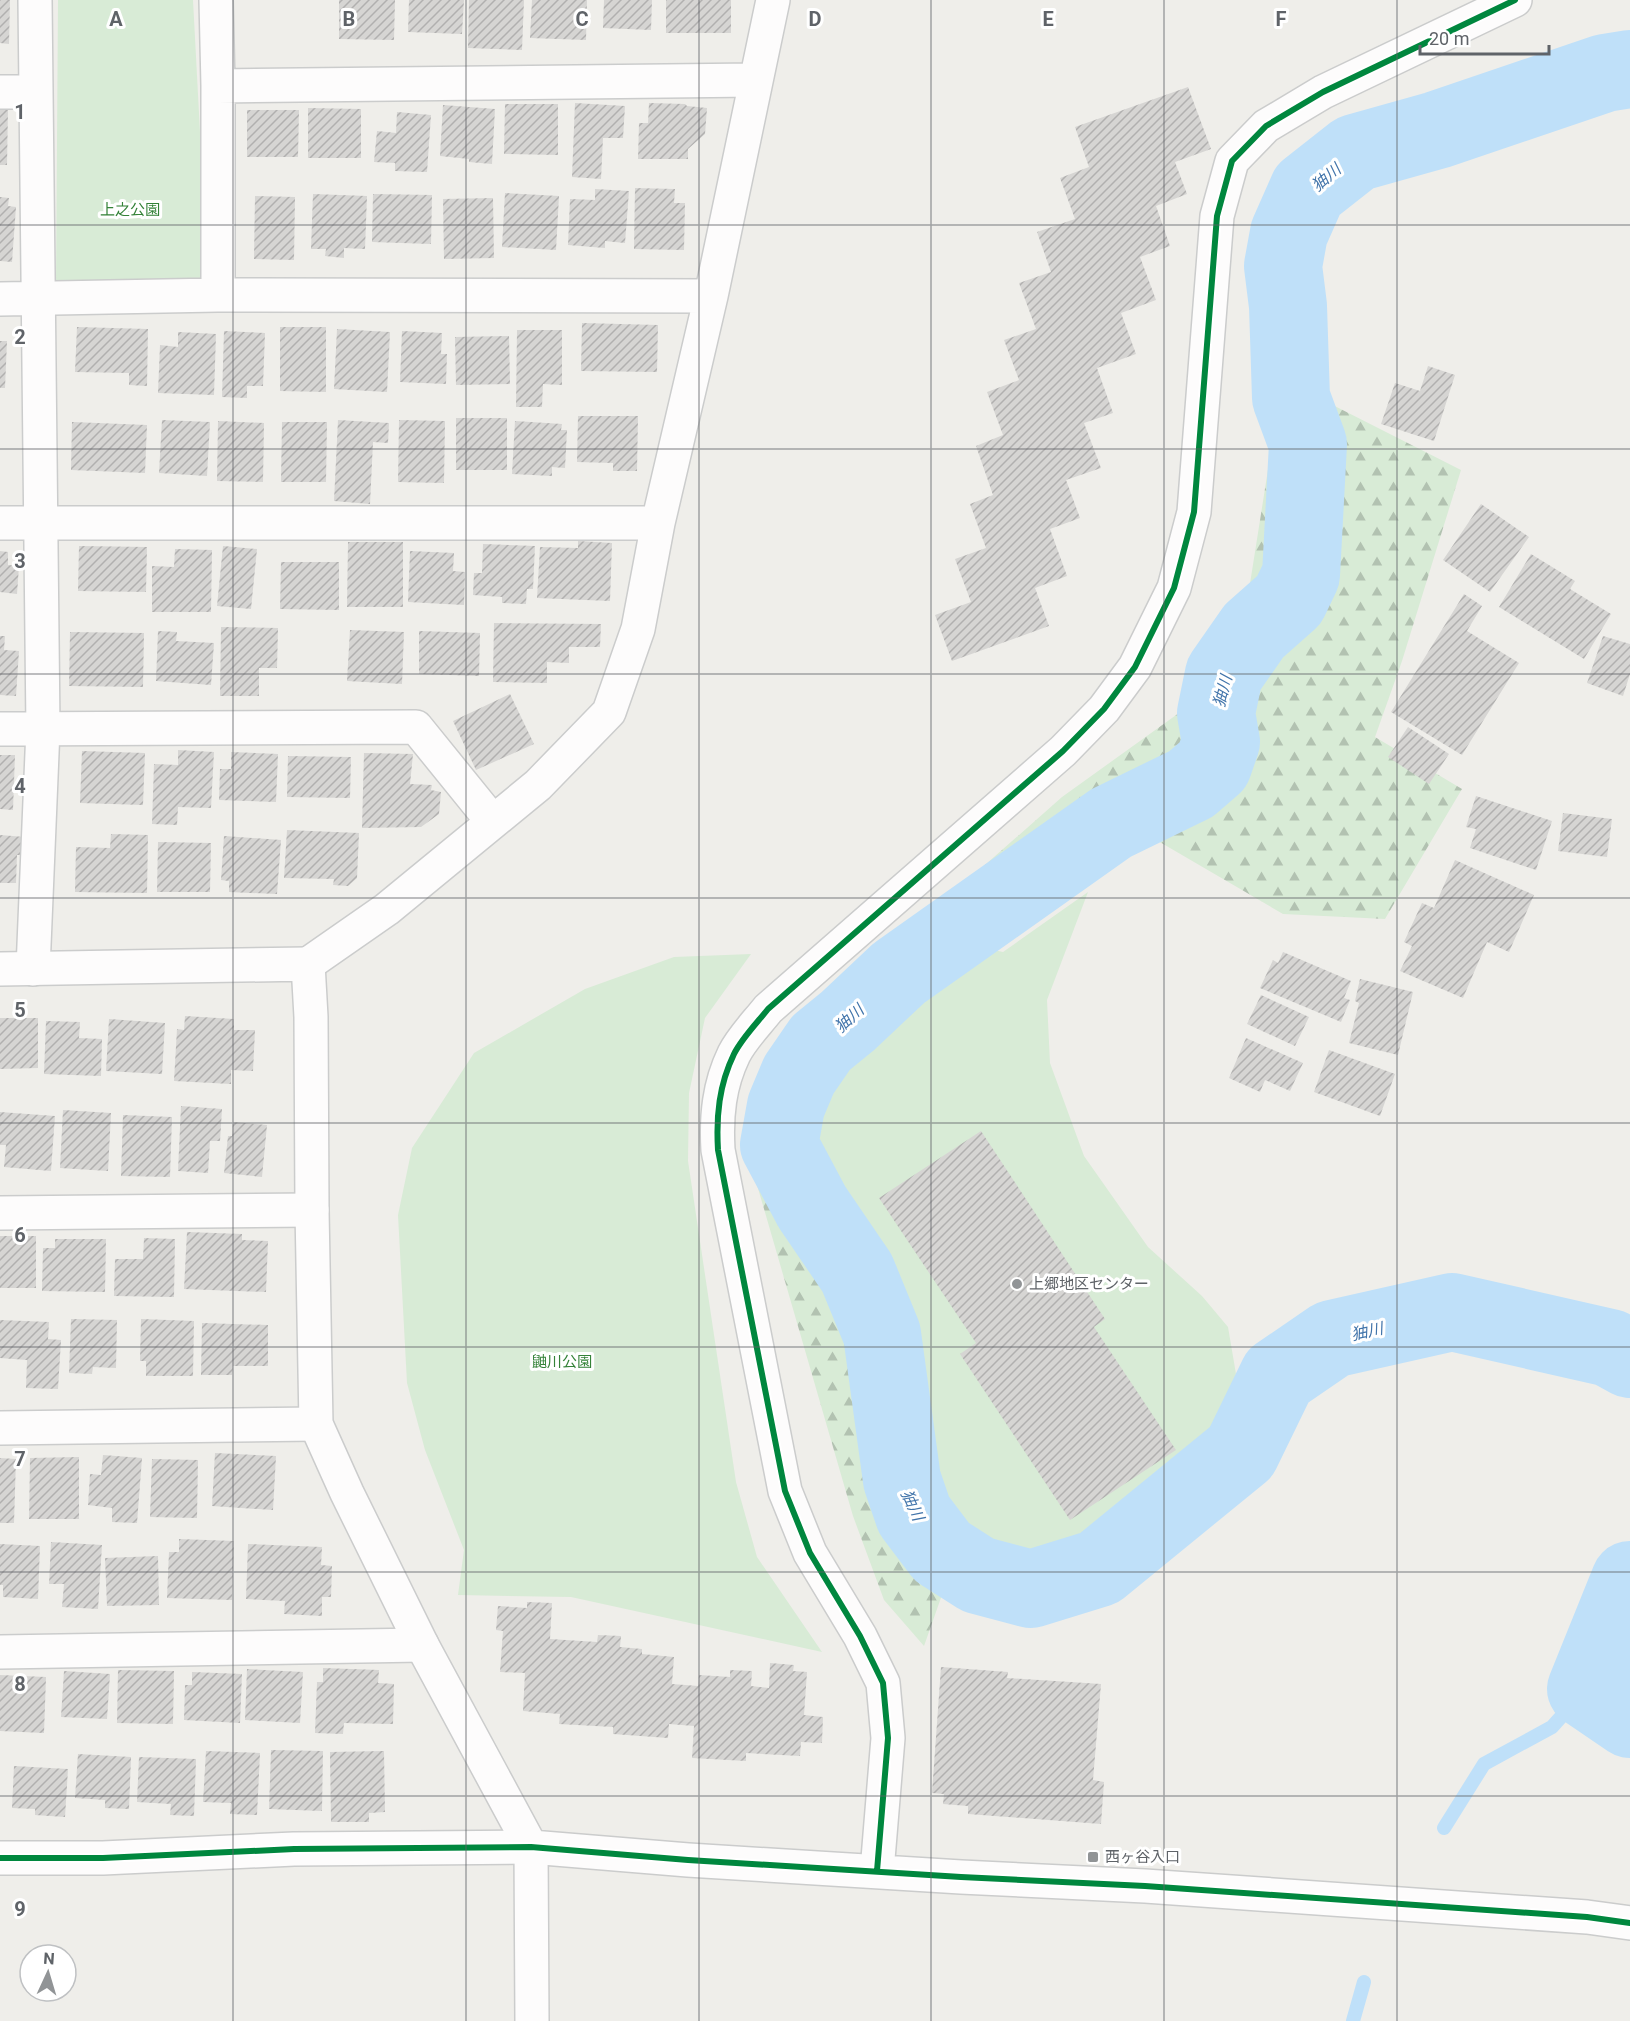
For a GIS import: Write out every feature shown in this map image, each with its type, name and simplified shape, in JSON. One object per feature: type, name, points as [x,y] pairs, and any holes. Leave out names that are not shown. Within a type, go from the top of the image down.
[{"type":"street","points":[[33,969],[43,729],[35,0]]},
{"type":"street","points":[[216,0],[218,295]]},
{"type":"street","points":[[0,969],[308,964],[387,909],[538,785],[609,712],[638,629],[658,523],[711,296],[773,0]]},
{"type":"street","points":[[877,1871],[888,1738],[883,1683],[860,1636],[810,1553],[785,1491],[718,1150],[716,1121],[721,1088],[735,1052],[768,1009],[862,931],[1063,751],[1104,709],[1135,667],[1174,588],[1194,512],[1217,216],[1232,161],[1266,126],[1323,92],[1515,0]]},
{"type":"street","points":[[218,86],[756,80]]},
{"type":"street","points":[[0,92],[36,92]]},
{"type":"street","points":[[0,299],[218,295],[711,296]]},
{"type":"street","points":[[0,523],[658,523]]},
{"type":"street","points":[[0,729],[416,727],[493,822]]},
{"type":"street","points":[[308,964],[311,1017],[316,1424],[347,1493],[422,1645],[531,1847],[532,2021]]},
{"type":"street","points":[[0,1213],[312,1210]]},
{"type":"street","points":[[0,1428],[316,1424]]},
{"type":"street","points":[[0,1652],[422,1645]]},
{"type":"street","points":[[0,1858],[103,1858],[294,1849],[531,1847],[688,1860],[1157,1887],[1587,1917],[1630,1923]]},
{"type":"green space","name":"上之公園","points":[[58,0],[193,0],[208,283],[56,285]]},
{"type":"green space","points":[[1303,355],[1309,393],[1461,470],[1402,661],[1375,737],[1462,789],[1385,919],[1283,914],[1158,841],[899,941],[1062,797],[1236,672],[1273,438],[1262,381]]},
{"type":"green space","points":[[1088,892],[1047,1000],[1050,1063],[1084,1156],[1148,1247],[1202,1296],[1228,1327],[1236,1374],[1214,1431],[1170,1488],[1090,1545],[1028,1567],[980,1551],[922,1490],[915,1409],[883,1317],[850,1237],[804,1171],[793,1131],[816,1090],[984,948],[1003,952]]},
{"type":"green space","name":"鼬川公園","points":[[751,954],[705,1018],[689,1093],[688,1161],[736,1482],[757,1557],[822,1652],[571,1597],[458,1595],[464,1550],[425,1450],[407,1383],[398,1215],[412,1148],[474,1053],[585,989],[674,957]]},
{"type":"green space","points":[[753,1171],[801,1197],[860,1291],[896,1415],[921,1520],[956,1555],[924,1646],[884,1600],[853,1516]]},
{"type":"building","points":[[0,0],[10,0],[9,44],[0,43]]},
{"type":"building","points":[[339,0],[395,0],[394,40],[339,39]]},
{"type":"building","points":[[409,0],[464,0],[462,34],[408,32]]},
{"type":"building","points":[[469,0],[524,0],[522,50],[468,48]]},
{"type":"building","points":[[532,0],[587,0],[586,40],[530,38]]},
{"type":"building","points":[[604,0],[652,0],[651,30],[603,28]]},
{"type":"building","points":[[666,0],[731,0],[731,33],[666,33]]},
{"type":"building","points":[[1188,87],[1211,149],[1175,162],[1187,194],[1156,206],[1170,246],[1140,257],[1156,300],[1121,313],[1136,354],[1097,368],[1113,413],[1084,423],[1101,468],[1066,480],[1080,518],[1050,529],[1067,576],[1035,588],[1049,626],[952,661],[935,615],[971,602],[955,559],[986,548],[970,504],[993,495],[976,446],[1003,435],[987,392],[1019,380],[1004,340],[1036,329],[1019,283],[1051,272],[1037,232],[1075,219],[1060,178],[1089,167],[1075,127]]},
{"type":"building","points":[[575,103],[625,106],[623,138],[603,138],[601,179],[572,177]]},
{"type":"building","points":[[649,103],[685,104],[707,108],[705,134],[688,149],[688,159],[638,159],[639,123],[648,123]]},
{"type":"building","points":[[505,104],[558,104],[558,155],[504,154]]},
{"type":"building","points":[[443,105],[495,109],[492,164],[440,156]]},
{"type":"building","points":[[308,108],[361,109],[361,158],[308,158]]},
{"type":"building","points":[[0,109],[8,109],[7,165],[0,165]]},
{"type":"building","points":[[247,110],[299,110],[298,157],[247,157]]},
{"type":"building","points":[[397,112],[431,115],[427,172],[395,171],[395,163],[374,162],[377,131],[396,133]]},
{"type":"building","points":[[635,188],[675,189],[674,203],[685,203],[684,250],[634,249]]},
{"type":"building","points":[[595,189],[629,191],[625,243],[605,241],[605,248],[568,245],[570,199],[595,200]]},
{"type":"building","points":[[505,193],[559,196],[556,250],[502,247]]},
{"type":"building","points":[[313,194],[367,196],[365,249],[344,248],[344,258],[325,256],[326,249],[311,249]]},
{"type":"building","points":[[373,194],[432,195],[431,244],[372,242]]},
{"type":"building","points":[[255,196],[295,197],[294,260],[254,259]]},
{"type":"building","points":[[0,197],[9,198],[8,206],[16,207],[12,262],[0,261]]},
{"type":"building","points":[[493,198],[494,258],[444,259],[443,199]]},
{"type":"building","points":[[582,323],[658,325],[657,372],[581,371]]},
{"type":"building","points":[[77,327],[148,329],[147,386],[129,385],[129,373],[75,372]]},
{"type":"building","points":[[280,327],[326,327],[326,392],[280,391]]},
{"type":"building","points":[[337,329],[390,332],[387,392],[334,389]]},
{"type":"building","points":[[517,330],[562,330],[562,385],[543,384],[542,407],[516,407]]},
{"type":"building","points":[[224,331],[265,333],[263,386],[247,386],[247,398],[222,397]]},
{"type":"building","points":[[402,331],[442,333],[441,354],[447,354],[446,384],[400,382]]},
{"type":"building","points":[[178,332],[216,334],[214,395],[158,393],[160,345],[178,347]]},
{"type":"building","points":[[509,336],[510,384],[456,385],[455,337]]},
{"type":"building","points":[[0,341],[7,341],[5,388],[0,388]]},
{"type":"building","points":[[1428,366],[1455,375],[1434,441],[1381,424],[1395,383],[1420,391]]},
{"type":"building","points":[[578,416],[638,416],[637,471],[613,471],[613,463],[577,462]]},
{"type":"building","points":[[456,418],[507,418],[507,470],[456,470]]},
{"type":"building","points":[[162,420],[210,422],[207,476],[159,473]]},
{"type":"building","points":[[338,420],[389,423],[388,443],[373,442],[370,504],[334,501]]},
{"type":"building","points":[[399,420],[445,421],[444,483],[398,482]]},
{"type":"building","points":[[218,421],[264,423],[263,482],[217,481]]},
{"type":"building","points":[[515,421],[562,424],[561,430],[567,430],[565,468],[552,467],[552,476],[512,474]]},
{"type":"building","points":[[72,422],[147,425],[145,473],[71,470]]},
{"type":"building","points":[[282,422],[327,422],[326,482],[281,482]]},
{"type":"building","points":[[1481,504],[1529,537],[1490,592],[1443,560]]},
{"type":"building","points":[[578,541],[612,543],[610,601],[537,598],[540,547],[578,548]]},
{"type":"building","points":[[348,542],[403,542],[403,607],[347,607]]},
{"type":"building","points":[[483,544],[535,546],[533,589],[527,589],[526,604],[502,603],[502,597],[473,595],[474,573],[482,573]]},
{"type":"building","points":[[79,546],[147,547],[146,592],[78,591]]},
{"type":"building","points":[[223,546],[257,549],[251,609],[217,606]]},
{"type":"building","points":[[175,549],[212,550],[211,612],[152,612],[152,566],[174,567]]},
{"type":"building","points":[[0,551],[8,552],[8,565],[19,566],[17,594],[0,592]]},
{"type":"building","points":[[410,551],[454,553],[453,571],[465,572],[464,605],[408,602]]},
{"type":"building","points":[[1531,554],[1575,581],[1570,589],[1611,614],[1584,659],[1499,607]]},
{"type":"building","points":[[281,562],[339,562],[339,610],[280,609]]},
{"type":"building","points":[[1464,594],[1482,606],[1467,631],[1519,663],[1462,755],[1391,712]]},
{"type":"building","points":[[494,623],[601,624],[600,647],[569,647],[569,663],[547,662],[547,683],[493,682]]},
{"type":"building","points":[[221,627],[278,628],[277,668],[259,668],[259,696],[220,696]]},
{"type":"building","points":[[350,630],[404,632],[402,684],[347,681]]},
{"type":"building","points":[[158,631],[177,632],[176,641],[214,643],[211,685],[156,681]]},
{"type":"building","points":[[419,631],[480,633],[479,676],[419,674]]},
{"type":"building","points":[[70,632],[144,633],[143,687],[69,686]]},
{"type":"building","points":[[0,636],[5,636],[4,650],[19,651],[16,696],[0,695]]},
{"type":"building","points":[[1603,636],[1630,644],[1630,674],[1623,696],[1587,683]]},
{"type":"building","points":[[510,694],[534,744],[476,770],[453,721]]},
{"type":"building","points":[[1408,727],[1449,754],[1429,784],[1388,757]]},
{"type":"building","points":[[178,750],[214,752],[211,808],[178,807],[177,825],[152,824],[154,764],[178,765]]},
{"type":"building","points":[[82,751],[145,753],[143,805],[80,803]]},
{"type":"building","points":[[231,752],[278,754],[276,802],[219,800],[220,769],[231,769]]},
{"type":"building","points":[[364,753],[413,754],[410,784],[432,785],[431,790],[441,792],[439,814],[421,827],[362,828]]},
{"type":"building","points":[[0,755],[15,755],[13,810],[0,809]]},
{"type":"building","points":[[288,756],[351,757],[350,798],[287,797]]},
{"type":"building","points":[[1476,796],[1552,821],[1536,870],[1470,848],[1476,829],[1466,827]]},
{"type":"building","points":[[1563,813],[1612,819],[1607,857],[1558,851]]},
{"type":"building","points":[[287,830],[359,833],[357,878],[348,886],[333,885],[334,879],[284,878]]},
{"type":"building","points":[[111,834],[148,835],[147,893],[75,892],[76,847],[110,848]]},
{"type":"building","points":[[0,835],[25,837],[24,855],[17,855],[16,883],[0,883]]},
{"type":"building","points":[[224,836],[281,840],[277,894],[229,892],[229,881],[221,880]]},
{"type":"building","points":[[158,842],[211,843],[210,892],[157,892]]},
{"type":"building","points":[[1455,860],[1534,895],[1509,952],[1487,942],[1463,998],[1400,971],[1412,946],[1404,942],[1422,903],[1434,908]]},
{"type":"building","points":[[1283,952],[1351,981],[1344,998],[1350,1000],[1341,1022],[1260,988],[1273,960],[1278,963]]},
{"type":"building","points":[[1360,979],[1413,992],[1398,1055],[1349,1043],[1359,1003],[1355,1001]]},
{"type":"building","points":[[1261,995],[1309,1017],[1295,1046],[1247,1024]]},
{"type":"building","points":[[185,1016],[234,1019],[234,1030],[255,1030],[253,1071],[231,1070],[231,1084],[174,1081],[177,1029],[184,1030]]},
{"type":"building","points":[[0,1018],[38,1018],[38,1068],[0,1069]]},
{"type":"building","points":[[109,1019],[165,1023],[162,1074],[106,1071]]},
{"type":"building","points":[[46,1021],[80,1022],[79,1038],[102,1039],[101,1076],[44,1074]]},
{"type":"building","points":[[1246,1038],[1303,1063],[1290,1091],[1265,1080],[1260,1092],[1229,1078]]},
{"type":"building","points":[[1329,1050],[1395,1074],[1380,1116],[1314,1092]]},
{"type":"building","points":[[181,1106],[222,1109],[220,1141],[210,1141],[208,1173],[178,1171]]},
{"type":"building","points":[[63,1110],[111,1113],[108,1171],[60,1168]]},
{"type":"building","points":[[0,1112],[55,1116],[51,1171],[4,1167],[6,1145],[0,1145]]},
{"type":"building","points":[[123,1115],[172,1117],[170,1177],[121,1176]]},
{"type":"building","points":[[233,1122],[267,1125],[262,1177],[224,1173],[228,1136],[232,1136]]},
{"type":"building","points":[[981,1131],[1105,1319],[1094,1327],[1176,1450],[1070,1520],[960,1354],[976,1343],[879,1198]]},
{"type":"building","points":[[187,1232],[242,1234],[242,1240],[268,1241],[266,1292],[184,1289]]},
{"type":"building","points":[[0,1236],[36,1236],[36,1288],[0,1288]]},
{"type":"building","points":[[144,1238],[175,1239],[174,1297],[114,1296],[115,1259],[143,1259]]},
{"type":"building","points":[[55,1239],[106,1239],[105,1292],[42,1291],[43,1248],[55,1248]]},
{"type":"building","points":[[71,1319],[117,1320],[116,1368],[93,1367],[92,1374],[69,1373]]},
{"type":"building","points":[[141,1319],[194,1321],[193,1376],[146,1376],[146,1361],[140,1361]]},
{"type":"building","points":[[0,1320],[49,1322],[48,1339],[61,1340],[58,1389],[26,1388],[27,1360],[0,1358]]},
{"type":"building","points":[[202,1323],[268,1325],[268,1366],[233,1366],[232,1375],[201,1375]]},
{"type":"building","points":[[215,1453],[276,1456],[273,1510],[212,1506]]},
{"type":"building","points":[[103,1455],[142,1458],[137,1523],[112,1522],[112,1508],[88,1505],[90,1474],[101,1475]]},
{"type":"building","points":[[79,1457],[79,1519],[29,1519],[30,1458]]},
{"type":"building","points":[[0,1458],[16,1459],[14,1523],[0,1523]]},
{"type":"building","points":[[152,1459],[198,1460],[197,1518],[150,1517]]},
{"type":"building","points":[[179,1539],[234,1541],[232,1600],[167,1598],[169,1552],[179,1552]]},
{"type":"building","points":[[51,1542],[102,1545],[98,1609],[62,1607],[64,1584],[49,1584]]},
{"type":"building","points":[[0,1544],[40,1546],[38,1599],[3,1597],[3,1585],[0,1585]]},
{"type":"building","points":[[248,1544],[322,1547],[321,1565],[332,1566],[331,1597],[322,1597],[322,1616],[284,1614],[285,1601],[246,1599]]},
{"type":"building","points":[[158,1556],[159,1605],[107,1606],[105,1558]]},
{"type":"building","points":[[527,1602],[552,1603],[550,1639],[597,1642],[598,1635],[621,1636],[620,1647],[642,1649],[642,1654],[674,1657],[672,1684],[698,1686],[699,1675],[730,1677],[730,1670],[752,1671],[751,1686],[769,1688],[770,1663],[794,1665],[793,1671],[807,1672],[804,1715],[823,1717],[822,1743],[801,1742],[800,1756],[746,1753],[746,1761],[692,1758],[694,1726],[669,1724],[668,1738],[613,1734],[613,1727],[559,1724],[560,1714],[523,1711],[525,1673],[500,1672],[503,1631],[496,1630],[498,1606],[527,1608]]},
{"type":"building","points":[[941,1667],[1008,1672],[1007,1678],[1101,1684],[1093,1780],[1104,1782],[1101,1824],[968,1814],[968,1806],[943,1804],[944,1794],[932,1793]]},
{"type":"building","points":[[323,1668],[379,1670],[378,1683],[394,1684],[393,1724],[344,1723],[343,1734],[315,1733],[317,1682],[323,1682]]},
{"type":"building","points":[[247,1669],[303,1672],[300,1723],[245,1720]]},
{"type":"building","points":[[118,1670],[174,1671],[173,1724],[117,1723]]},
{"type":"building","points":[[64,1671],[110,1674],[107,1719],[61,1717]]},
{"type":"building","points":[[192,1672],[242,1674],[240,1723],[184,1720],[185,1685],[192,1685]]},
{"type":"building","points":[[0,1675],[46,1677],[44,1733],[0,1731]]},
{"type":"building","points":[[271,1750],[323,1751],[322,1811],[269,1809]]},
{"type":"building","points":[[206,1751],[260,1753],[257,1815],[230,1814],[231,1803],[203,1802]]},
{"type":"building","points":[[384,1751],[385,1812],[369,1813],[369,1822],[331,1822],[330,1752]]},
{"type":"building","points":[[78,1754],[131,1757],[129,1809],[105,1808],[105,1800],[75,1798]]},
{"type":"building","points":[[139,1757],[196,1759],[194,1816],[170,1815],[171,1804],[137,1802]]},
{"type":"building","points":[[14,1766],[68,1769],[65,1817],[35,1815],[35,1809],[12,1808]]},
{"type":"waterway","name":"㹨川","points":[[1630,69],[1605,73],[1437,130],[1355,153],[1308,190],[1289,233],[1283,266],[1288,306],[1291,398],[1308,444],[1301,575],[1289,600],[1254,631],[1224,674],[1216,713],[1221,742],[1213,765],[1191,784],[1111,823],[899,973],[821,1043],[799,1075],[786,1106],[779,1145],[812,1207],[857,1273],[882,1334],[902,1480],[914,1515],[942,1552],[978,1575],[1031,1589],[1099,1568],[1241,1452],[1278,1376],[1332,1339],[1452,1312],[1610,1348],[1630,1359]]},
{"type":"waterway","name":"㹨川","points":[[1630,1580],[1586,1689],[1630,1719]]},
{"type":"waterway","points":[[1444,1828],[1484,1764],[1552,1727],[1586,1689]]},
{"type":"waterway","points":[[1353,2021],[1364,1982]]},
{"type":"cycle path","points":[[877,1871],[888,1738],[883,1683],[860,1636],[810,1553],[785,1491],[718,1150],[718,1113],[725,1077],[737,1048],[768,1009],[1063,751],[1104,709],[1135,667],[1174,588],[1194,512],[1217,216],[1232,161],[1266,126],[1323,92],[1515,0]]},
{"type":"cycle path","points":[[0,1858],[103,1858],[294,1849],[531,1847],[688,1860],[1145,1886],[1587,1917],[1630,1923]]},
{"type":"place","name":"上郷地区センター","points":[[1017,1284]]},
{"type":"place","name":"西ヶ谷入口","points":[[1093,1857]]}]
